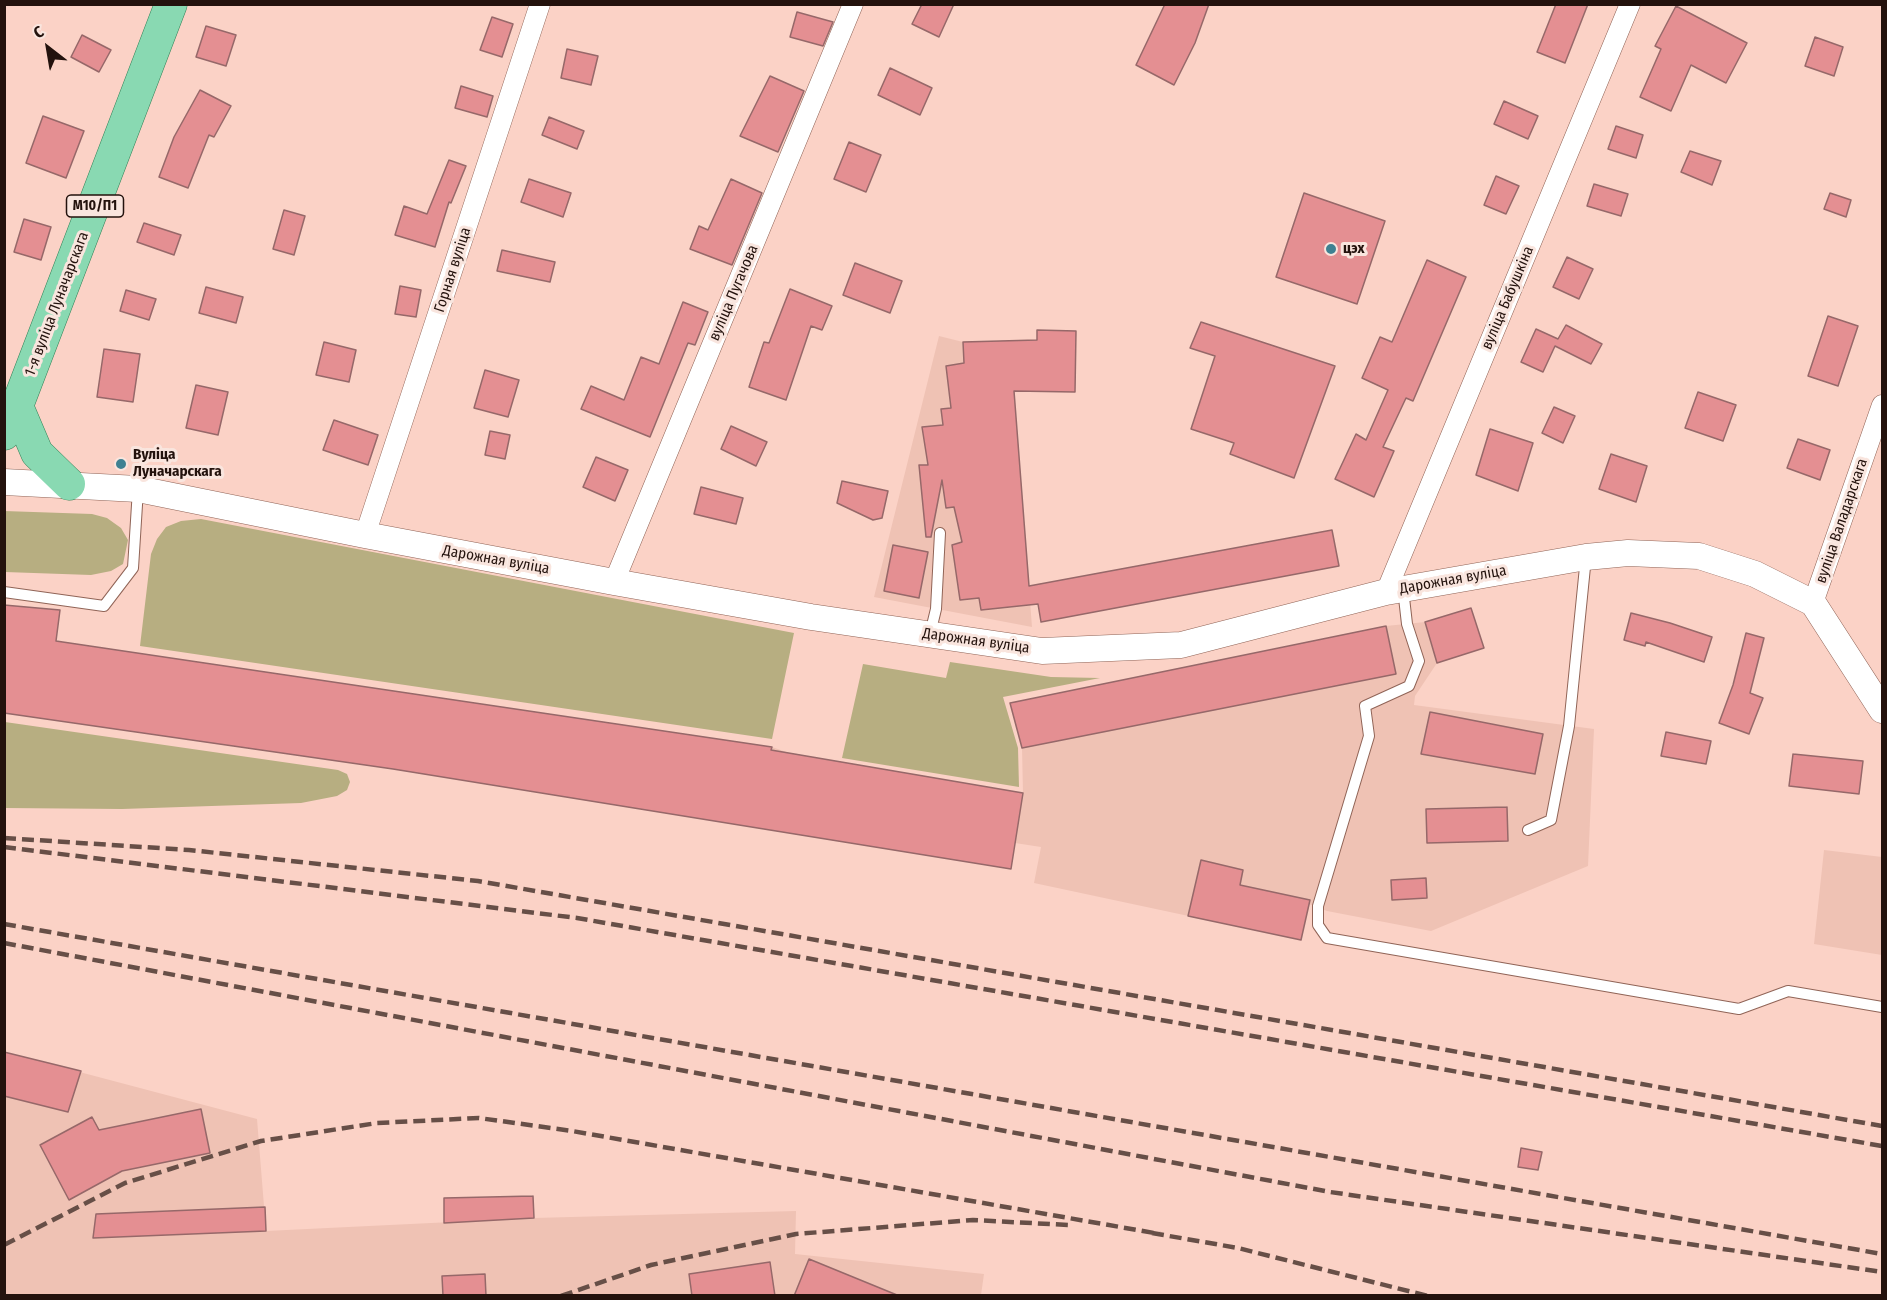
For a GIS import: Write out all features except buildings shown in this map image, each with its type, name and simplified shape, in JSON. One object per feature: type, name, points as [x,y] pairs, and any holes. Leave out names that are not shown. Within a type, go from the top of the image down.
[{"type":"main road","name":"1-я вуліца Луначарскага","points":[[11,420],[171,4]]},
{"type":"main road","points":[[11,420],[37,453],[69,484]]},
{"type":"street","name":"Горная вуліца","points":[[365,536],[540,4]]},
{"type":"street","name":"вуліца Пугачова","points":[[614,582],[854,4]]},
{"type":"street","name":"вуліца Бабушкіна","points":[[1394,590],[1630,4]]},
{"type":"street","name":"вуліца Валадарскага","points":[[1813,603],[1882,405]]},
{"type":"street","name":"Дарожная вуліца","points":[[4,482],[138,489],[365,536],[614,582],[930,635],[1042,651],[1181,645],[1394,590],[1586,557],[1628,553],[1699,556],[1755,574],[1813,603]]},
{"type":"street","points":[[1813,603],[1882,710]]},
{"type":"lane","points":[[4,591],[104,606],[133,568],[138,489]]},
{"type":"lane","points":[[930,635],[936,609],[940,533]]},
{"type":"lane","points":[[1528,830],[1551,820],[1569,726],[1586,557]]},
{"type":"lane","points":[[1394,590],[1419,662],[1409,686],[1365,706],[1370,736],[1318,906],[1318,925],[1327,938],[1739,1009],[1788,991],[1882,1007]]},
{"type":"shaded area","points":[[939,336],[963,342],[1010,341],[1032,627],[874,597]]},
{"type":"shaded area","points":[[4,511],[92,514],[107,518],[121,528],[128,540],[123,564],[111,571],[91,575],[5,572]]},
{"type":"shaded area","points":[[201,519],[794,633],[772,739],[140,646],[151,554],[157,539],[166,527],[181,521]]},
{"type":"shaded area","points":[[1471,608],[1484,648],[1437,663],[1415,696],[1414,705],[1594,729],[1588,866],[1431,931],[1327,911],[1309,904],[1301,940],[1034,883],[1041,847],[1015,843],[1011,869],[393,769],[5,713],[5,636],[56,641],[772,747],[792,754],[1023,793],[1022,748],[1010,703],[1386,626],[1425,622]]},
{"type":"shaded area","points":[[950,662],[1051,677],[1100,678],[1003,697],[1018,748],[1019,787],[842,758],[863,664],[946,678]]},
{"type":"shaded area","points":[[5,722],[338,770],[347,774],[350,782],[347,790],[337,796],[301,803],[122,809],[5,808]]},
{"type":"shaded area","points":[[1824,850],[1882,857],[1882,955],[1814,944]]},
{"type":"shaded area","points":[[4,1052],[257,1119],[266,1231],[534,1218],[796,1211],[795,1254],[984,1274],[981,1295],[5,1295]]},
{"type":"railway","points":[[4,838],[189,850],[478,881],[1882,1126]]},
{"type":"railway","points":[[4,847],[577,918],[1882,1146]]},
{"type":"railway","points":[[4,924],[1882,1254]]},
{"type":"railway","points":[[4,943],[1330,1192],[1882,1272]]},
{"type":"railway","points":[[4,1245],[125,1183],[261,1141],[377,1123],[479,1118],[572,1131],[1160,1234]]},
{"type":"railway","points":[[561,1296],[651,1265],[796,1234],[973,1220],[1068,1225]]},
{"type":"railway","points":[[1152,1233],[1238,1248],[1428,1296]]},
{"type":"place","name":"цэх","points":[[1331,249]]},
{"type":"place","name":"Вуліца Луначарскага","points":[[121,464]]}]
